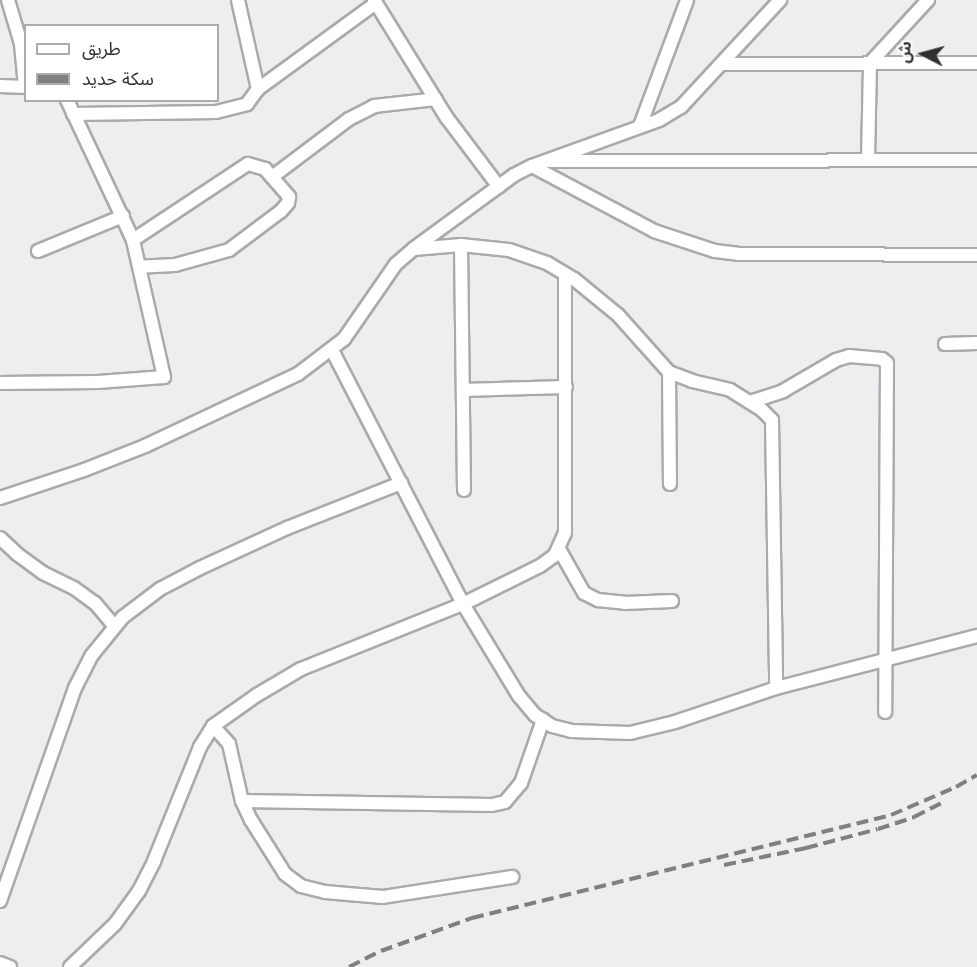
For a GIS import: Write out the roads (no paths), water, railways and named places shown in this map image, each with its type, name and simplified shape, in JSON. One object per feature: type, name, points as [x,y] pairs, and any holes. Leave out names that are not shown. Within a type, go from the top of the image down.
[{"type":"street","points":[[8,0],[21,45],[24,76]]},
{"type":"street","points":[[238,0],[258,89]]},
{"type":"street","points":[[640,126],[687,0]]},
{"type":"street","points":[[0,498],[84,470],[145,446],[298,374],[344,339],[396,264],[413,249],[499,187],[537,164],[659,120],[681,107],[780,0]]},
{"type":"street","points":[[868,160],[870,63],[928,0]]},
{"type":"street","points":[[73,114],[171,114],[233,110],[247,104],[258,89],[375,2],[436,99],[499,187]]},
{"type":"street","points":[[723,64],[977,63]]},
{"type":"street","points":[[0,86],[24,87]]},
{"type":"street","points":[[272,177],[349,119],[374,106],[436,99]]},
{"type":"street","points":[[0,382],[99,382],[164,377],[133,240],[68,102]]},
{"type":"street","points":[[537,164],[977,160]]},
{"type":"street","points":[[133,240],[248,164],[265,170],[286,191],[288,203],[281,211],[229,250],[175,265],[140,267]]},
{"type":"street","points":[[537,164],[654,231],[716,251],[738,255],[977,255]]},
{"type":"street","points":[[38,251],[123,216]]},
{"type":"street","points":[[413,249],[461,245],[509,250],[547,263],[618,315],[669,372],[692,381],[730,390],[750,402],[772,420],[776,688]]},
{"type":"street","points":[[461,245],[464,490]]},
{"type":"street","points":[[70,967],[115,924],[139,891],[192,765],[213,726],[257,695],[301,669],[464,604],[540,566],[559,549],[565,533],[565,274]]},
{"type":"street","points":[[945,344],[977,343]]},
{"type":"street","points":[[332,350],[464,604],[519,696],[535,715],[543,720],[572,731],[630,733],[675,722],[776,688],[977,636]]},
{"type":"street","points":[[750,402],[783,391],[836,360],[849,356],[882,359],[887,363],[885,712]]},
{"type":"street","points":[[669,372],[670,484]]},
{"type":"street","points":[[463,390],[566,387]]},
{"type":"street","points":[[0,901],[75,688],[92,655],[114,626],[139,603],[200,568],[287,528],[401,483]]},
{"type":"street","points":[[1,540],[43,573],[74,588],[95,603],[114,626]]},
{"type":"street","points":[[559,549],[584,593],[598,600],[625,603],[672,601]]},
{"type":"street","points":[[242,801],[492,805],[504,802],[521,783],[543,720]]},
{"type":"street","points":[[213,726],[229,744],[242,801],[251,820],[285,874],[301,886],[325,892],[382,897],[512,877]]},
{"type":"street","points":[[0,963],[10,967]]},
{"type":"railway","points":[[349,967],[381,951],[472,918],[891,815],[956,787],[977,775]]},
{"type":"railway","points":[[724,865],[806,848],[878,829],[914,817],[945,801]]}]
